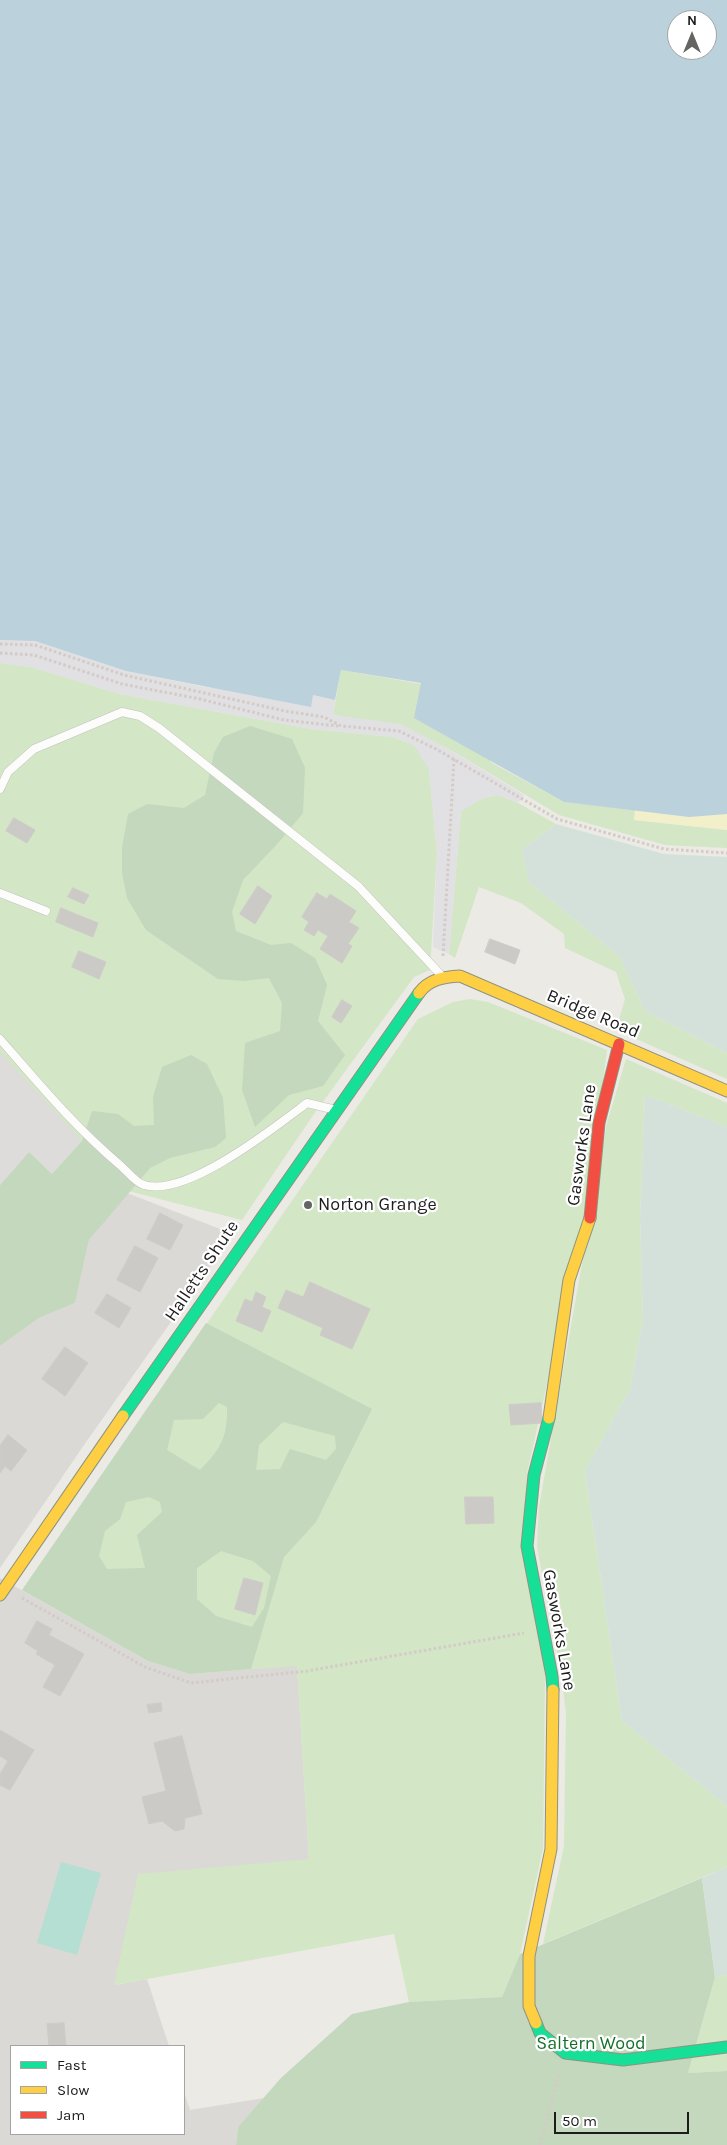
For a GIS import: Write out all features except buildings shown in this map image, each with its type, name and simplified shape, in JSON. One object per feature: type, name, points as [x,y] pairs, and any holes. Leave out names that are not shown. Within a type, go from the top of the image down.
[{"type":"street","name":"Bridge Road","points":[[442,976],[460,976],[727,1091]]},
{"type":"street","name":"Halletts Shute","points":[[3,1591],[425,985],[442,976]]},
{"type":"street","name":"Gasworks Lane","points":[[565,2053],[540,2034],[529,2006],[529,1956],[552,1849],[554,1797],[552,1676],[527,1546],[534,1475],[548,1425],[569,1280],[592,1211],[599,1123],[619,1044]]},
{"type":"street","points":[[565,2053],[623,2060],[727,2046]]},
{"type":"lane","points":[[0,789],[8,772],[34,750],[122,712],[140,716],[159,728],[358,886],[442,976]]},
{"type":"lane","points":[[0,893],[46,911]]},
{"type":"lane","points":[[0,1039],[84,1135],[143,1185],[164,1186],[208,1170],[246,1149],[307,1103],[337,1110]]},
{"type":"path","points":[[0,644],[35,645],[124,674],[285,711],[324,717],[341,726]]},
{"type":"path","points":[[0,653],[34,655],[122,684],[200,699],[284,720],[400,731],[454,759],[557,819],[664,850],[727,853]]},
{"type":"path","points":[[442,976],[454,759]]},
{"type":"path","points":[[3,1591],[145,1667],[191,1683],[306,1671],[542,1630]]},
{"type":"path","points":[[540,2145],[565,2053]]},
{"type":"shaded area","points":[[0,640],[35,641],[126,671],[204,687],[313,695],[335,700],[333,715],[401,724],[455,753],[524,795],[518,803],[498,795],[481,799],[461,811],[449,954],[433,947],[437,853],[429,769],[414,745],[393,737],[311,729],[120,694],[31,667],[0,663]]},
{"type":"shaded area","points":[[556,824],[664,854],[727,857],[727,1053],[645,1011],[620,957],[529,882],[522,850]]},
{"type":"shaded area","points":[[0,1052],[82,1141],[52,1174],[29,1152],[0,1185]]},
{"type":"shaded area","points":[[645,1095],[727,1127],[727,1806],[622,1721],[585,1471],[630,1389],[643,1320],[640,1218]]},
{"type":"shaded area","points":[[127,1193],[233,1234],[0,1568],[0,1346],[39,1318],[75,1303],[89,1240]]},
{"type":"shaded area","points":[[0,1578],[148,1661],[190,1674],[297,1665],[309,1859],[115,1985],[147,1979],[169,2045],[10,2045],[10,2135],[185,2135],[185,2095],[190,2110],[264,2098],[238,2127],[236,2145],[0,2145]]},
{"type":"shaded area","points":[[727,1867],[727,1975],[715,1977],[702,1878]]},
{"type":"green space","points":[[0,663],[31,667],[120,694],[311,729],[393,737],[414,745],[429,769],[437,853],[430,970],[414,977],[314,1114],[242,1220],[77,1178],[0,1258]]},
{"type":"green space","points":[[341,670],[421,684],[492,763],[564,802],[635,810],[634,820],[727,830],[727,848],[665,845],[559,815],[456,753],[401,725],[333,715]]},
{"type":"green space","points":[[250,726],[292,739],[305,768],[303,813],[243,880],[232,912],[236,931],[271,945],[291,943],[315,958],[327,985],[318,1021],[345,1055],[323,1086],[289,1095],[255,1127],[242,1090],[245,1043],[280,1031],[282,1003],[269,978],[244,981],[218,979],[146,930],[127,898],[122,873],[122,848],[128,814],[147,804],[184,808],[205,795],[214,753],[223,737]]},
{"type":"green space","points":[[498,795],[518,803],[556,824],[522,850],[529,882],[620,957],[645,1011],[727,1053],[727,1079],[616,1030],[625,999],[616,972],[565,948],[564,934],[521,903],[479,887],[455,958],[449,954],[461,811],[481,799]]},
{"type":"green space","points":[[470,999],[488,1002],[607,1050],[586,1211],[527,1473],[545,1676],[543,1848],[520,1954],[502,1997],[409,2002],[394,1934],[114,1985],[138,1874],[309,1859],[297,1666],[190,1674],[148,1661],[22,1590],[418,1019],[453,1002]]},
{"type":"green space","points":[[191,1055],[207,1064],[223,1098],[226,1138],[215,1147],[170,1158],[150,1168],[89,1240],[75,1303],[39,1318],[0,1346],[0,1185],[29,1152],[52,1174],[82,1141],[92,1111],[118,1114],[134,1126],[154,1125],[153,1097],[162,1067]]},
{"type":"green space","points":[[626,1059],[727,1103],[727,1127],[645,1095],[640,1218],[643,1320],[630,1389],[585,1471],[622,1721],[727,1806],[727,1867],[543,1944],[564,1846],[566,1713],[561,1673],[537,1547],[539,1507],[607,1123]]},
{"type":"green space","points":[[206,1323],[372,1409],[316,1522],[284,1557],[251,1669],[190,1674],[148,1661],[22,1590]],"holes":[[[219,1403],[227,1407],[226,1426],[222,1442],[200,1470],[167,1450],[174,1420],[203,1419]],[[283,1422],[335,1436],[336,1449],[326,1460],[290,1449],[280,1469],[256,1470],[259,1445]],[[149,1497],[160,1502],[162,1512],[137,1535],[145,1568],[107,1569],[99,1556],[105,1531],[120,1519],[126,1502]],[[221,1551],[253,1561],[271,1576],[264,1608],[252,1627],[216,1616],[197,1599],[197,1568]]]},
{"type":"green space","points":[[61,1862],[101,1873],[77,1955],[37,1943]]},
{"type":"green space","name":"Saltern Wood","points":[[702,1878],[715,1977],[688,2073],[727,2071],[727,2145],[236,2145],[238,2127],[281,2078],[352,2014],[409,2002],[502,1997],[520,1954]]},
{"type":"green space","points":[[727,1975],[727,2071],[688,2073],[715,1977]]},
{"type":"sand","points":[[635,810],[689,817],[727,814],[727,830],[634,820]]},
{"type":"water","points":[[0,0],[727,0],[727,814],[689,817],[564,802],[414,718],[421,683],[341,670],[335,700],[313,695],[311,707],[126,671],[35,641],[0,640]]},
{"type":"traffic: fast","points":[[123,1416],[419,993]]},
{"type":"traffic: fast","points":[[549,1418],[534,1475],[527,1546],[552,1676],[553,1690]]},
{"type":"traffic: fast","points":[[536,2023],[540,2033],[565,2053],[623,2060],[727,2047]]},
{"type":"traffic: slow","points":[[419,993],[432,982],[443,978],[460,976],[727,1091]]},
{"type":"traffic: slow","points":[[549,1418],[569,1280],[590,1218]]},
{"type":"traffic: slow","points":[[0,1595],[123,1416]]},
{"type":"traffic: slow","points":[[536,2023],[529,2006],[529,1956],[551,1849],[553,1690]]},
{"type":"traffic: jam","points":[[590,1218],[599,1123],[619,1044]]},
{"type":"place","name":"Norton Grange","points":[[308,1205]]}]
